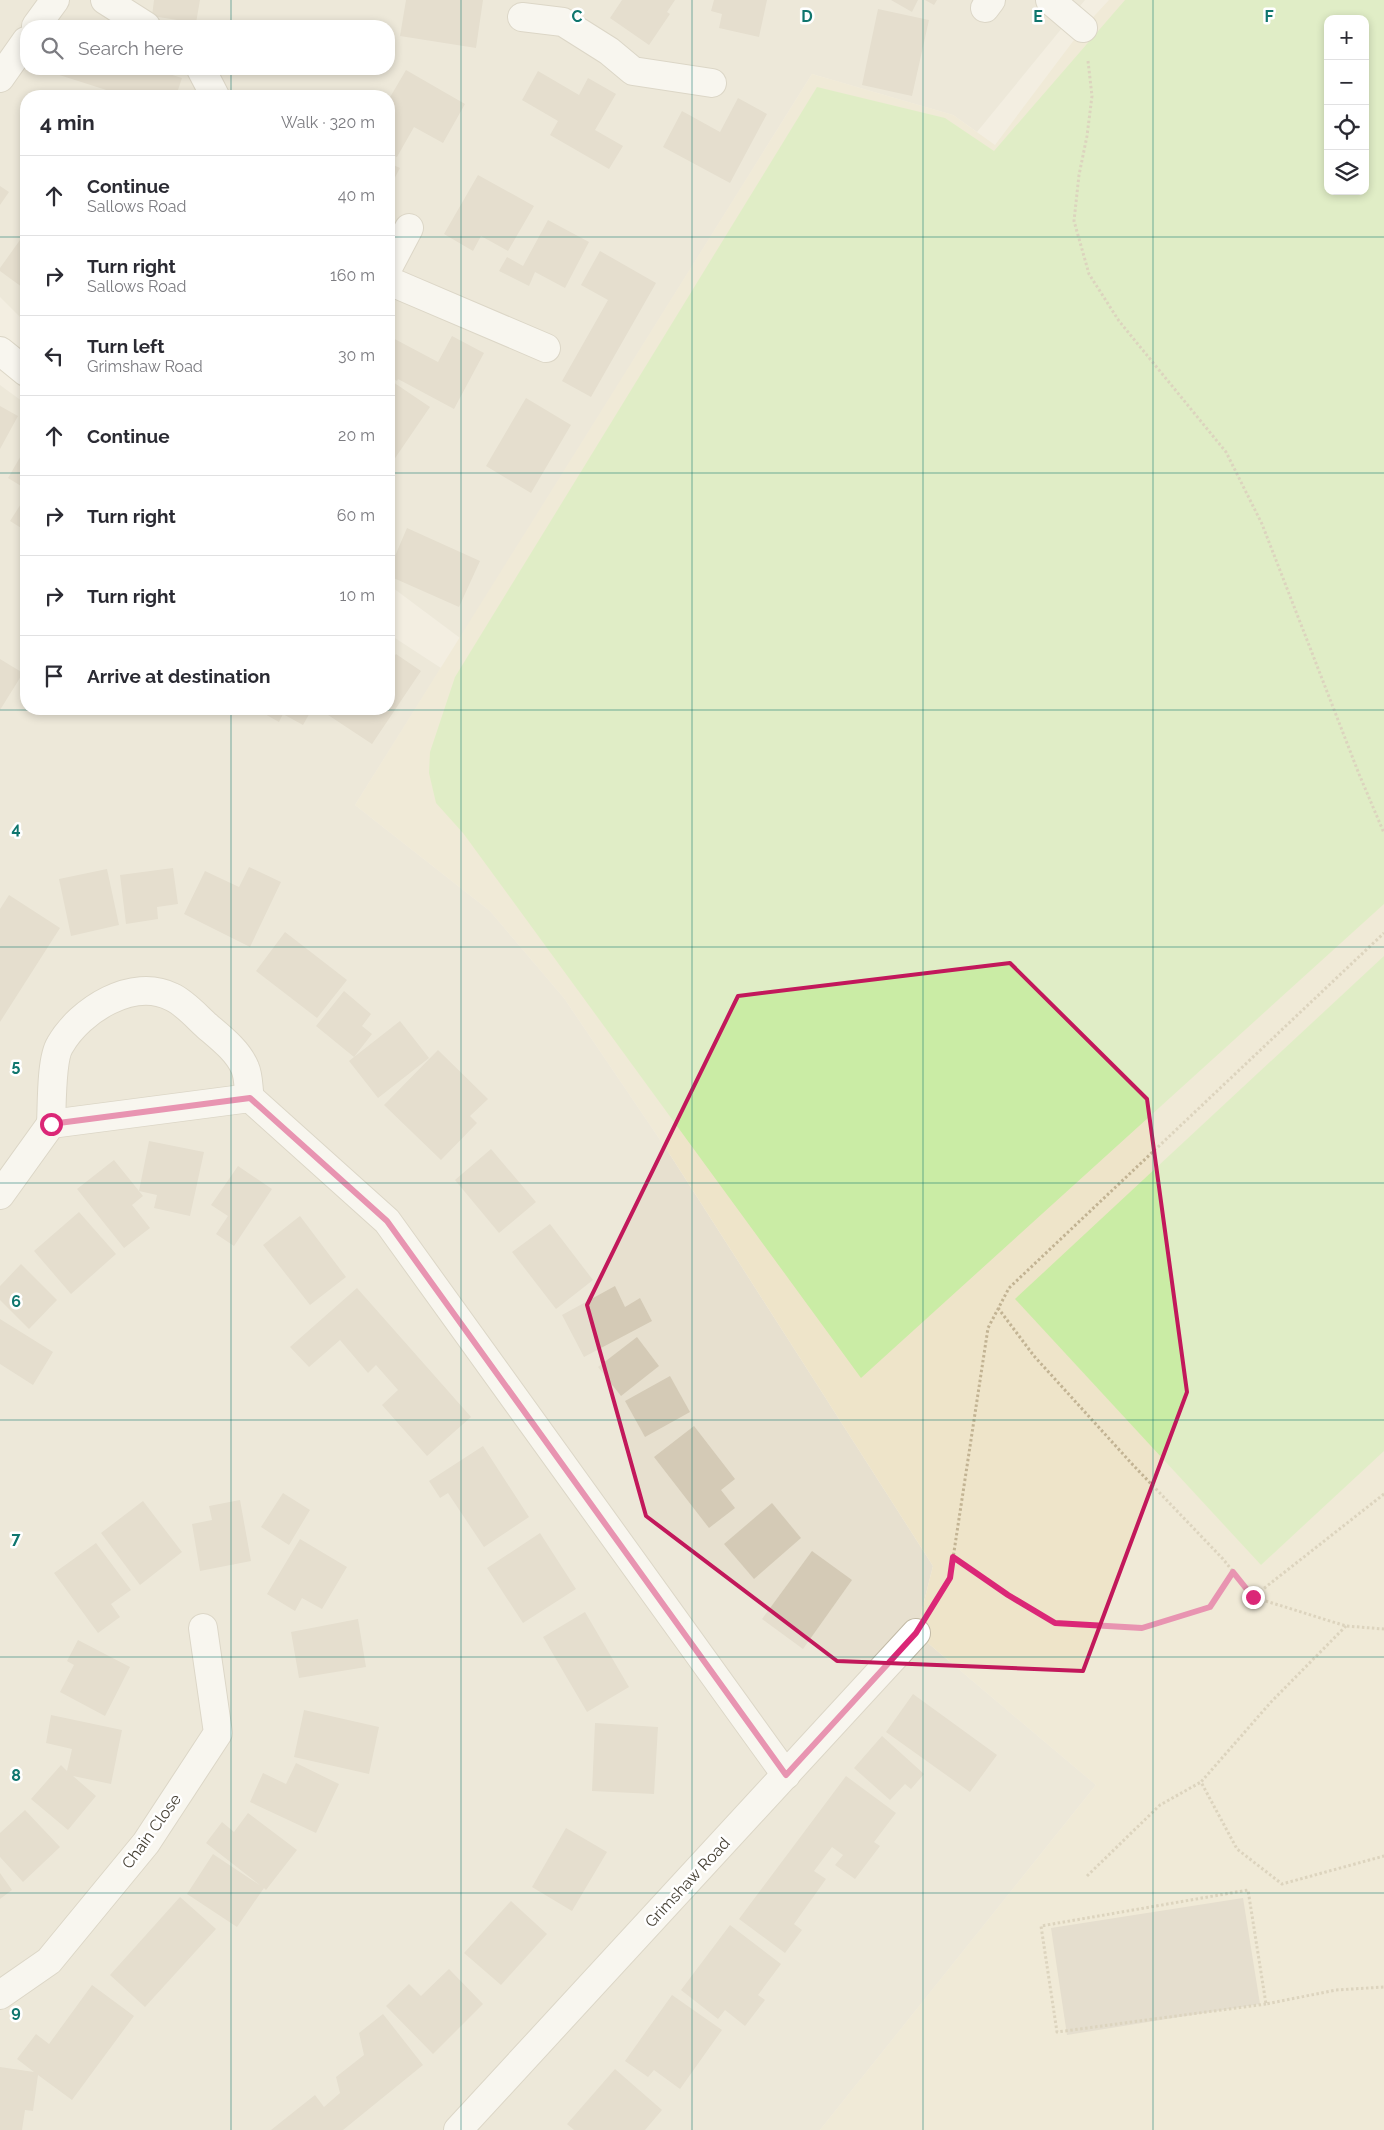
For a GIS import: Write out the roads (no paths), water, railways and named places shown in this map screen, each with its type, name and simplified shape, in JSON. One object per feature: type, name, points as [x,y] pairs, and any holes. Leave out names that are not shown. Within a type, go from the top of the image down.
[{"type":"street","points":[[40,20],[55,0]]},
{"type":"street","points":[[105,0],[137,20]]},
{"type":"street","points":[[1050,0],[1084,28]]},
{"type":"street","points":[[522,17],[563,11],[633,71],[712,83]]},
{"type":"street","points":[[0,78],[20,50]]},
{"type":"street","points":[[204,75],[212,90]]},
{"type":"street","points":[[395,255],[409,228]]},
{"type":"street","points":[[395,284],[546,348]]},
{"type":"street","points":[[0,351],[20,367]]},
{"type":"street","points":[[0,1195],[51,1124],[54,1072],[59,1046],[73,1027],[102,1004],[129,992],[158,992],[173,998],[229,1044],[245,1068],[250,1098],[387,1221],[786,1775]]},
{"type":"street","points":[[51,1124],[250,1098]]},
{"type":"street","name":"Chain Close","points":[[0,1995],[49,1961],[146,1842],[218,1733],[203,1628]]},
{"type":"street","name":"Grimshaw Road","points":[[458,2130],[916,1633]]}]
